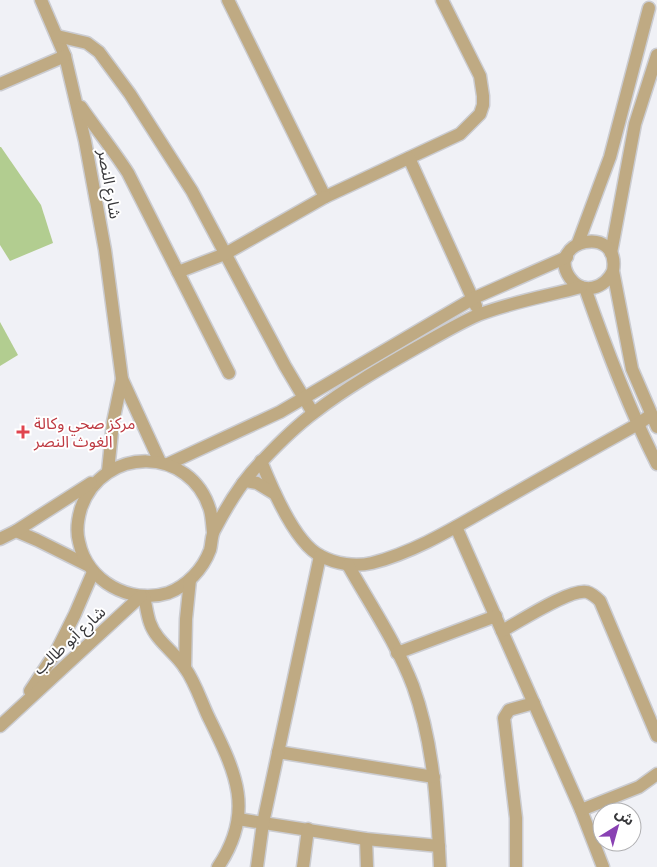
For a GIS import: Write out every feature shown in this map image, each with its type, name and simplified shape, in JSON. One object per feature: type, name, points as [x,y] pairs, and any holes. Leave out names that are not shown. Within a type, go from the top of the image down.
[{"type":"street","name":"شارع النصر","points":[[41,0],[65,56],[77,100],[105,250],[122,379],[164,463]]},
{"type":"street","points":[[228,0],[325,197]]},
{"type":"street","points":[[178,272],[225,254],[325,197],[460,134],[480,114],[483,96],[480,76],[442,0]]},
{"type":"street","points":[[578,243],[610,157],[647,5]]},
{"type":"street","points":[[57,36],[87,43],[100,52],[130,94],[192,192],[303,398],[313,413]]},
{"type":"street","points":[[611,253],[635,124],[657,55]]},
{"type":"street","points":[[0,84],[65,56]]},
{"type":"street","points":[[77,100],[128,173],[229,373]]},
{"type":"street","points":[[409,158],[474,298],[479,315]]},
{"type":"street","points":[[657,428],[632,370],[613,271],[614,259],[605,246],[597,241],[587,240],[578,243],[567,257],[566,271],[574,283],[583,288],[602,339],[657,464]]},
{"type":"street","points":[[0,539],[16,532],[105,473],[133,462],[164,463],[280,412],[474,298],[567,257]]},
{"type":"street","points":[[213,532],[243,483],[261,461],[313,413],[337,396],[407,353],[479,315],[583,288],[592,289],[606,283],[613,271]]},
{"type":"street","name":"شارع النصر","points":[[105,473],[122,379]]},
{"type":"street","points":[[261,461],[275,494],[298,535],[320,556],[348,565],[370,564],[396,556],[456,527],[638,424],[651,414]]},
{"type":"street","points":[[16,532],[37,540],[90,568],[114,589],[142,596],[168,592],[190,580],[202,566],[210,550],[213,532],[210,510],[202,491],[187,475],[164,463]]},
{"type":"street","points":[[90,568],[78,542],[78,518],[86,495],[105,473]]},
{"type":"street","points":[[243,483],[246,481],[256,483],[275,494]]},
{"type":"street","points":[[456,527],[581,810],[603,867]]},
{"type":"street","points":[[257,867],[278,752],[320,556]]},
{"type":"street","points":[[348,565],[397,653],[418,704],[431,757],[434,778],[440,867]]},
{"type":"street","name":"شارع أبو طالب","points":[[19,708],[56,652],[75,614],[90,568]]},
{"type":"street","points":[[185,668],[186,619],[190,580]]},
{"type":"street","points":[[502,631],[577,592],[586,592],[595,596],[600,601],[657,736]]},
{"type":"street","points":[[142,596],[153,630],[185,668],[234,773],[239,798],[238,819],[228,852],[218,867]]},
{"type":"street","name":"شارع أبو طالب","points":[[0,726],[142,596]]},
{"type":"street","points":[[397,653],[496,616]]},
{"type":"street","points":[[516,867],[516,818],[504,718],[509,710],[534,703]]},
{"type":"street","points":[[278,752],[434,778]]},
{"type":"street","points":[[581,810],[639,787],[657,774]]},
{"type":"street","points":[[238,819],[366,839],[439,846]]},
{"type":"street","points":[[303,867],[308,829]]},
{"type":"street","points":[[366,839],[367,867]]},
{"type":"green space","points":[[0,147],[41,205],[53,243],[10,261],[0,245]]},
{"type":"green space","points":[[0,322],[18,355],[0,366]]},
{"type":"place","name":"مركز صحي وكالة الغوث النصر","points":[[23,432]]}]
